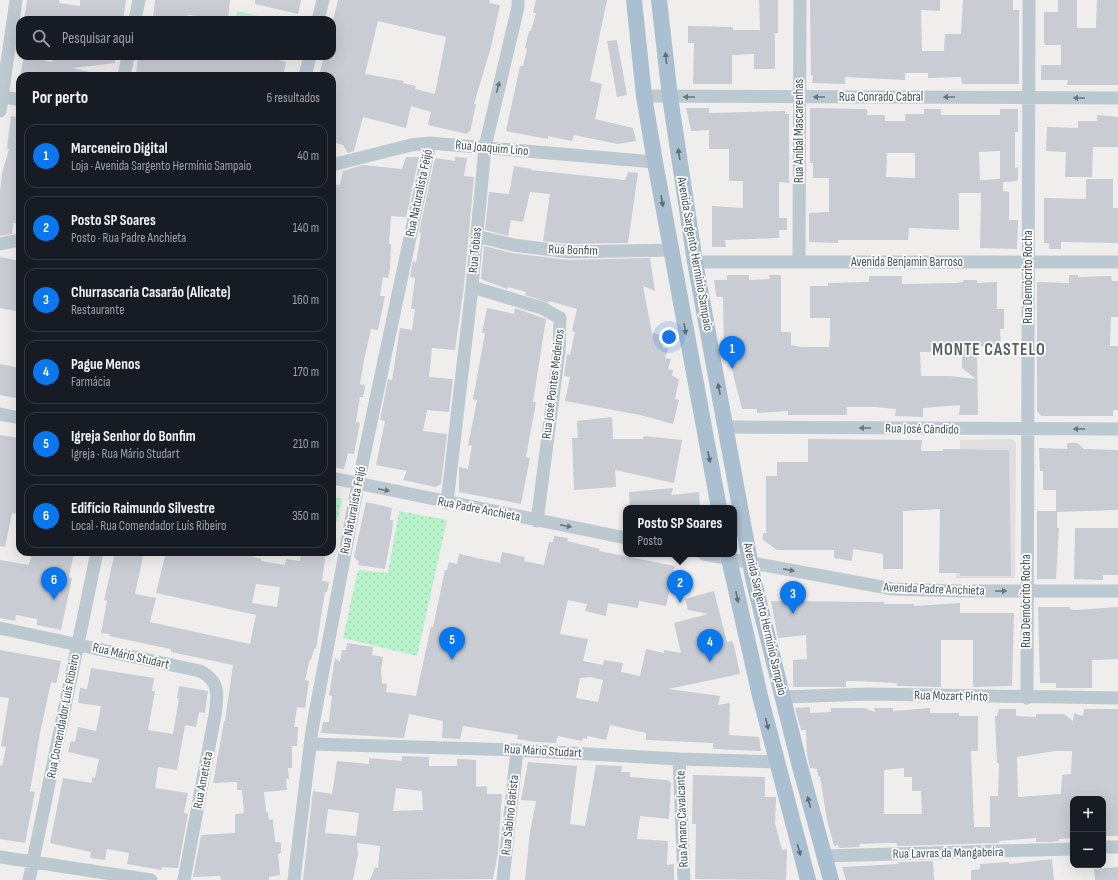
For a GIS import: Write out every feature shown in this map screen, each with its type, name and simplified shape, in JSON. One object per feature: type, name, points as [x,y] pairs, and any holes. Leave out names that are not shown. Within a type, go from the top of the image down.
[{"type":"main road","name":"Avenida Sargento Hermínio Sampaio","points":[[634,0],[644,96],[655,162],[718,505]]},
{"type":"main road","name":"Avenida Sargento Hermínio Sampaio","points":[[659,0],[670,97],[695,262],[750,563],[823,856],[831,880]]},
{"type":"main road","name":"Avenida Sargento Hermínio Sampaio","points":[[728,557],[740,613],[808,880]]},
{"type":"street","points":[[0,111],[16,0]]},
{"type":"street","points":[[136,16],[139,0]]},
{"type":"street","points":[[319,16],[323,0]]},
{"type":"street","name":"Rua Tobias","points":[[447,503],[472,287],[485,147],[518,7],[518,0]]},
{"type":"street","name":"Rua Aníbal Mascarenhas","points":[[799,262],[800,0]]},
{"type":"street","name":"Rua Demócrito Rocha","points":[[1027,698],[1026,592],[1029,0]]},
{"type":"street","points":[[125,72],[127,60]]},
{"type":"street","points":[[306,72],[309,60]]},
{"type":"street","points":[[1,96],[16,99]]},
{"type":"street","name":"Rua Conrado Cabral","points":[[644,96],[1118,98]]},
{"type":"street","name":"Rua Joaquim Lino","points":[[336,164],[411,145],[430,143],[655,162]]},
{"type":"street","name":"Rua Naturalista Feijó","points":[[294,880],[310,744],[358,484],[430,143]]},
{"type":"street","name":"Rua Bonfim","points":[[476,236],[514,245],[569,252],[671,250]]},
{"type":"street","points":[[0,244],[16,241]]},
{"type":"street","name":"Avenida Benjamin Barroso","points":[[695,262],[1118,262]]},
{"type":"street","name":"Rua José Pontes Medeiros","points":[[472,287],[542,308],[560,318],[559,351],[537,520]]},
{"type":"street","points":[[0,414],[16,417]]},
{"type":"street","name":"Rua José Cândido","points":[[726,427],[1027,430],[1118,428]]},
{"type":"street","name":"Rua Padre Anchieta","points":[[336,479],[447,503],[623,537]]},
{"type":"street","name":"Rua Comendador Luís Ribeiro","points":[[30,880],[96,556]]},
{"type":"street","name":"Avenida Padre Anchieta","points":[[728,557],[750,563],[893,589],[1026,592],[1118,591]]},
{"type":"street","name":"Rua Mário Studart","points":[[0,628],[200,671],[213,681]]},
{"type":"street","name":"Rua Ametista","points":[[184,880],[215,715],[217,701],[216,687],[213,681]]},
{"type":"street","name":"Rua Mozart Pinto","points":[[783,697],[869,694],[1027,698],[1118,698]]},
{"type":"street","name":"Rua Mário Studart","points":[[310,744],[517,750],[679,759],[777,762]]},
{"type":"street","name":"Rua Sabino Batista","points":[[503,880],[517,750]]},
{"type":"street","name":"Rua Amaro Cavalcante","points":[[679,759],[684,880]]},
{"type":"street","points":[[1106,847],[1118,847]]},
{"type":"street","name":"Rua Lavras da Mangabeira","points":[[823,856],[1070,849]]},
{"type":"street","points":[[0,857],[151,880]]},
{"type":"shaded area","points":[[1012,439],[1016,443],[1015,578],[956,578],[960,440]]},
{"type":"green space","points":[[237,11],[258,16],[236,16]]},
{"type":"green space","points":[[336,497],[342,499],[336,522]]},
{"type":"green space","points":[[399,511],[447,520],[417,656],[343,638],[358,570],[388,573]]},
{"type":"building","points":[[27,0],[59,0],[59,3],[80,6],[80,0],[126,0],[124,16],[25,16]]},
{"type":"building","points":[[155,0],[230,0],[228,16],[153,16]]},
{"type":"building","points":[[255,0],[301,0],[298,14],[255,4]]},
{"type":"building","points":[[338,0],[490,0],[489,3],[500,5],[491,47],[474,104],[476,104],[470,132],[467,134],[428,125],[431,112],[411,106],[406,128],[363,117],[354,151],[348,153],[343,145],[336,143],[336,72],[320,72],[323,60],[336,60],[336,16],[334,16]],"holes":[[[378,21],[446,37],[435,94],[415,89],[416,86],[403,83],[404,81],[365,74]]]},
{"type":"building","points":[[536,0],[607,0],[590,81],[602,84],[595,119],[633,128],[636,141],[618,144],[574,135],[572,141],[548,136],[548,139],[506,131],[520,66],[523,66],[529,31],[531,31],[536,13],[533,13]]},
{"type":"building","points":[[759,0],[778,0],[778,33],[775,33],[775,69],[754,69],[754,54],[732,55],[732,84],[693,84],[694,43],[688,43],[688,26],[733,27],[733,30],[760,30]]},
{"type":"building","points":[[810,0],[940,0],[940,11],[921,10],[922,51],[944,51],[945,34],[961,34],[963,0],[1013,0],[1013,10],[1019,10],[1019,84],[962,84],[961,77],[928,78],[928,73],[905,73],[905,80],[845,77],[845,84],[812,83]]},
{"type":"building","points":[[1058,0],[1077,0],[1077,28],[1096,28],[1097,0],[1118,0],[1118,85],[1067,85],[1068,80],[1041,80],[1041,65],[1061,65],[1061,45],[1045,45],[1044,42],[1044,12],[1058,12]]},
{"type":"building","points":[[617,40],[627,95],[617,97],[607,41]]},
{"type":"building","points":[[23,60],[43,60],[52,62],[53,60],[115,60],[115,63],[72,68],[90,72],[21,72]]},
{"type":"building","points":[[138,60],[279,60],[286,62],[284,72],[136,72]]},
{"type":"building","points":[[686,108],[709,108],[709,113],[785,111],[785,114],[789,114],[789,183],[779,182],[779,218],[787,218],[787,230],[779,230],[779,238],[725,240],[726,247],[712,247],[712,206],[743,208],[743,181],[729,181],[729,149],[709,149],[709,130],[691,131]]},
{"type":"building","points":[[810,108],[867,109],[867,115],[885,115],[885,121],[905,121],[905,114],[924,114],[924,109],[941,109],[941,115],[1000,115],[1000,109],[1018,109],[1018,132],[1015,132],[1015,168],[1018,167],[1018,179],[1017,181],[1003,182],[1003,191],[1009,192],[1009,220],[1018,220],[1017,249],[980,248],[981,193],[959,193],[959,230],[909,228],[908,240],[838,240],[838,243],[809,242],[809,213],[829,212],[829,178],[813,178],[813,163],[810,163]],"holes":[[[1000,151],[1000,179],[980,180],[979,152]],[[887,153],[915,153],[915,178],[886,177]]]},
{"type":"building","points":[[1097,115],[1118,117],[1118,147],[1093,147],[1092,177],[1065,177],[1066,152],[1046,151],[1047,127],[1078,128],[1078,121],[1097,121]]},
{"type":"building","points":[[11,116],[16,117],[16,223],[13,223],[12,234],[0,236],[0,191],[2,173],[9,149],[7,149]]},
{"type":"building","points":[[406,157],[419,157],[406,217],[391,216],[389,244],[391,244],[390,269],[388,278],[383,277],[380,296],[385,296],[378,330],[371,329],[364,360],[360,384],[365,385],[365,389],[363,397],[360,397],[356,422],[360,423],[354,454],[348,453],[344,469],[336,468],[336,184],[340,185],[343,171],[363,165],[402,169]]},
{"type":"building","points":[[455,157],[467,158],[464,176],[474,177],[464,286],[455,350],[432,348],[429,377],[453,379],[449,412],[427,410],[423,431],[447,434],[441,484],[436,487],[403,480],[407,471],[376,465],[385,421],[380,420],[388,379],[392,380],[400,328],[412,330],[415,309],[411,309],[415,278],[410,277],[413,260],[416,263],[421,233],[419,232],[435,158],[455,161]]},
{"type":"building","points":[[514,166],[532,169],[531,170],[625,180],[628,172],[638,173],[628,243],[569,244],[543,241],[550,194],[530,192],[523,222],[511,220],[508,236],[485,230],[489,192],[509,194]]},
{"type":"building","points":[[1086,179],[1113,179],[1113,208],[1118,208],[1118,243],[1061,242],[1061,249],[1049,249],[1049,243],[1044,243],[1044,198],[1086,199]]},
{"type":"building","points":[[484,246],[512,253],[568,260],[650,258],[655,291],[643,286],[652,333],[665,336],[663,348],[668,348],[665,358],[671,359],[668,369],[673,370],[672,376],[679,379],[675,399],[679,400],[673,424],[640,415],[565,401],[570,377],[564,376],[567,354],[570,355],[575,332],[572,331],[577,309],[549,301],[549,303],[525,295],[526,292],[508,287],[507,289],[481,279]]},
{"type":"building","points":[[0,257],[16,260],[16,311],[0,308]]},
{"type":"building","points":[[727,275],[749,275],[749,280],[770,279],[769,275],[781,275],[781,332],[791,332],[791,345],[801,347],[829,347],[830,318],[810,318],[810,286],[828,286],[828,283],[869,282],[869,276],[902,276],[902,284],[956,283],[963,282],[963,280],[977,280],[977,283],[997,282],[997,309],[1004,309],[1004,329],[1000,329],[1001,346],[979,346],[979,352],[977,352],[978,415],[959,415],[960,405],[923,408],[923,417],[895,416],[896,409],[876,407],[847,407],[847,415],[788,415],[788,411],[757,413],[757,409],[742,409],[733,374],[731,353],[724,353],[723,297],[717,297],[714,280],[727,280]],"holes":[[[920,352],[942,352],[942,355],[962,355],[962,368],[976,379],[949,376],[921,376]]]},
{"type":"building","points":[[1069,275],[1078,275],[1078,277],[1111,276],[1112,281],[1118,281],[1118,317],[1111,317],[1110,346],[1118,346],[1118,410],[1113,410],[1113,416],[1041,416],[1037,411],[1037,282],[1069,283]]},
{"type":"building","points":[[487,308],[514,314],[515,308],[546,319],[533,402],[536,402],[526,457],[530,458],[521,504],[459,492],[459,467],[468,469],[472,445],[468,446],[477,400],[473,399],[485,333],[482,333]]},
{"type":"building","points":[[0,364],[16,367],[16,398],[0,395]]},
{"type":"building","points":[[612,417],[613,439],[643,439],[644,436],[682,440],[674,483],[615,470],[616,487],[574,490],[572,438],[578,438],[577,421]]},
{"type":"building","points":[[0,435],[16,437],[16,514],[12,513],[5,547],[0,546]]},
{"type":"building","points":[[808,439],[922,440],[921,451],[943,451],[943,449],[1009,450],[1011,576],[960,576],[960,573],[939,573],[940,509],[903,511],[903,569],[883,569],[883,554],[853,549],[852,561],[834,558],[834,550],[777,550],[763,540],[763,533],[766,533],[766,476],[777,476],[777,462],[808,462]]},
{"type":"building","points":[[1067,443],[1077,443],[1084,449],[1118,450],[1118,510],[1057,512],[1057,528],[1059,528],[1056,579],[1037,579],[1037,511],[1056,511],[1056,490],[1043,490],[1043,471],[1040,471],[1039,448],[1067,449]]},
{"type":"building","points":[[673,488],[671,495],[699,492],[700,505],[630,505],[629,492]]},
{"type":"building","points":[[366,502],[392,508],[390,520],[393,520],[392,532],[385,569],[358,565],[359,562],[354,557]]},
{"type":"building","points":[[1075,528],[1118,528],[1118,575],[1103,575],[1103,580],[1074,579]]},
{"type":"building","points":[[554,536],[568,538],[567,541],[600,549],[599,551],[623,556],[623,557],[675,566],[666,606],[639,601],[638,608],[608,603],[606,616],[585,611],[587,604],[568,600],[560,634],[588,639],[583,661],[603,665],[604,660],[623,663],[621,672],[640,676],[646,649],[664,653],[664,650],[681,653],[674,623],[708,614],[688,610],[685,599],[714,591],[727,642],[732,641],[734,645],[740,674],[668,689],[720,696],[718,705],[730,703],[729,735],[759,737],[761,751],[713,749],[713,743],[646,740],[646,733],[610,725],[606,740],[587,736],[587,739],[583,738],[582,741],[558,736],[556,743],[535,742],[517,739],[518,735],[463,726],[460,739],[442,738],[443,721],[409,714],[404,738],[321,733],[323,722],[329,722],[332,696],[329,695],[335,658],[340,662],[342,650],[346,650],[347,643],[373,647],[372,655],[383,657],[381,670],[382,683],[387,684],[386,692],[416,696],[431,626],[433,627],[445,570],[447,570],[449,562],[457,564],[459,554],[500,563],[502,552],[525,557],[524,561],[544,565],[549,542],[553,542]],"holes":[[[590,677],[603,680],[598,702],[576,698],[580,678]]]},
{"type":"building","points":[[31,556],[73,556],[69,577],[72,578],[61,630],[37,625],[37,619],[16,615],[15,621],[0,618],[0,560],[29,565]]},
{"type":"building","points":[[114,556],[143,556],[135,594],[156,598],[150,622],[250,644],[256,615],[156,593],[165,556],[253,556],[261,559],[261,561],[285,565],[286,559],[300,561],[301,556],[325,556],[322,581],[329,582],[327,592],[325,592],[316,649],[314,649],[311,660],[310,659],[305,680],[309,681],[305,708],[297,707],[294,727],[298,727],[297,746],[292,746],[292,768],[288,768],[289,779],[286,779],[287,790],[264,792],[266,812],[268,812],[269,820],[273,819],[275,842],[281,842],[281,853],[278,854],[280,875],[269,877],[269,880],[221,880],[220,876],[193,877],[201,835],[235,833],[235,814],[244,813],[242,790],[237,790],[237,782],[213,783],[225,721],[233,665],[171,652],[171,649],[101,633],[107,601],[104,600]],"holes":[[[256,584],[280,587],[277,607],[252,603]]]},
{"type":"building","points":[[771,601],[884,602],[884,604],[914,604],[914,606],[960,603],[960,613],[1014,613],[1012,686],[973,687],[973,640],[941,640],[941,687],[897,686],[897,683],[846,681],[846,687],[793,687],[793,660],[807,659],[806,635],[778,638]]},
{"type":"building","points":[[1038,607],[1070,607],[1070,609],[1075,610],[1118,607],[1118,659],[1092,660],[1092,688],[1056,688],[1056,683],[1040,683]]},
{"type":"building","points":[[0,650],[61,661],[57,681],[56,683],[51,682],[40,733],[30,791],[35,792],[25,843],[0,839],[0,765],[2,766],[6,747],[1,746],[9,698],[0,697]]},
{"type":"building","points":[[91,668],[154,678],[152,691],[155,691],[148,730],[173,734],[179,698],[177,698],[179,686],[208,691],[205,713],[199,712],[196,727],[185,725],[177,770],[158,767],[155,788],[188,793],[184,813],[188,814],[178,868],[162,867],[161,870],[127,864],[129,853],[107,849],[105,860],[90,858],[91,852],[50,843],[63,778],[92,783],[92,777],[95,778],[99,759],[68,752],[71,741],[75,742],[78,727],[96,731],[101,706],[78,703],[80,688],[87,689]]},
{"type":"building","points":[[810,707],[810,713],[831,712],[831,708],[864,708],[875,712],[874,708],[893,708],[893,711],[930,708],[930,713],[959,713],[959,716],[978,716],[978,751],[971,751],[974,827],[990,827],[990,796],[998,796],[999,763],[997,763],[995,716],[997,716],[999,709],[1016,709],[1016,716],[1036,717],[1036,714],[1064,714],[1073,721],[1074,713],[1083,716],[1084,709],[1118,709],[1118,836],[1106,836],[1106,796],[1070,796],[1070,838],[1059,839],[1059,841],[1036,842],[1036,838],[999,841],[999,843],[898,846],[896,843],[884,843],[859,844],[860,847],[839,848],[838,845],[834,846],[827,820],[820,777],[818,776],[817,769],[810,768],[807,754],[806,730],[801,730],[795,708]],"holes":[[[1055,751],[1072,751],[1071,774],[1062,775],[1061,794],[1018,797],[1017,757]],[[904,768],[904,777],[912,777],[912,791],[921,791],[922,814],[884,814],[884,770]]]},
{"type":"building","points":[[402,756],[429,757],[429,766],[457,766],[457,759],[476,760],[476,787],[487,786],[487,794],[502,794],[498,852],[493,879],[370,880],[375,867],[378,868],[380,846],[357,843],[358,854],[353,880],[303,880],[313,791],[332,794],[337,761],[369,764],[369,758],[402,761]],"holes":[[[396,788],[422,791],[423,810],[393,811]],[[328,809],[359,813],[356,836],[325,833]]]},
{"type":"building","points":[[528,762],[577,766],[570,824],[585,826],[596,765],[622,766],[621,772],[630,772],[630,777],[668,780],[671,783],[669,819],[640,816],[637,839],[668,841],[667,865],[674,864],[674,880],[525,880],[530,832],[536,801],[521,800]]},
{"type":"building","points":[[693,775],[765,777],[765,797],[776,797],[775,823],[782,850],[787,849],[786,880],[695,879],[696,824],[692,824]]},
{"type":"building","points":[[1052,859],[1054,880],[971,880],[971,870],[980,869],[980,864],[1009,862],[1009,864]]},
{"type":"building","points":[[933,861],[934,880],[846,880],[842,867],[899,864],[898,862]]},
{"type":"building","points":[[1118,867],[1118,880],[1095,880],[1094,869]]},
{"type":"place","name":"Marceneiro Digital","points":[[732,369]]},
{"type":"place","name":"Edifício Raimundo Silvestre","points":[[54,600]]},
{"type":"place","name":"Posto SP Soares","points":[[680,603]]},
{"type":"place","name":"Churrascaria Casarão (Alicate)","points":[[793,614]]},
{"type":"place","name":"Igreja Senhor do Bonfim","points":[[452,660]]},
{"type":"place","name":"Pague Menos","points":[[710,662]]},
{"type":"district","name":"MONTE CASTELO","points":[[989,350]]}]
